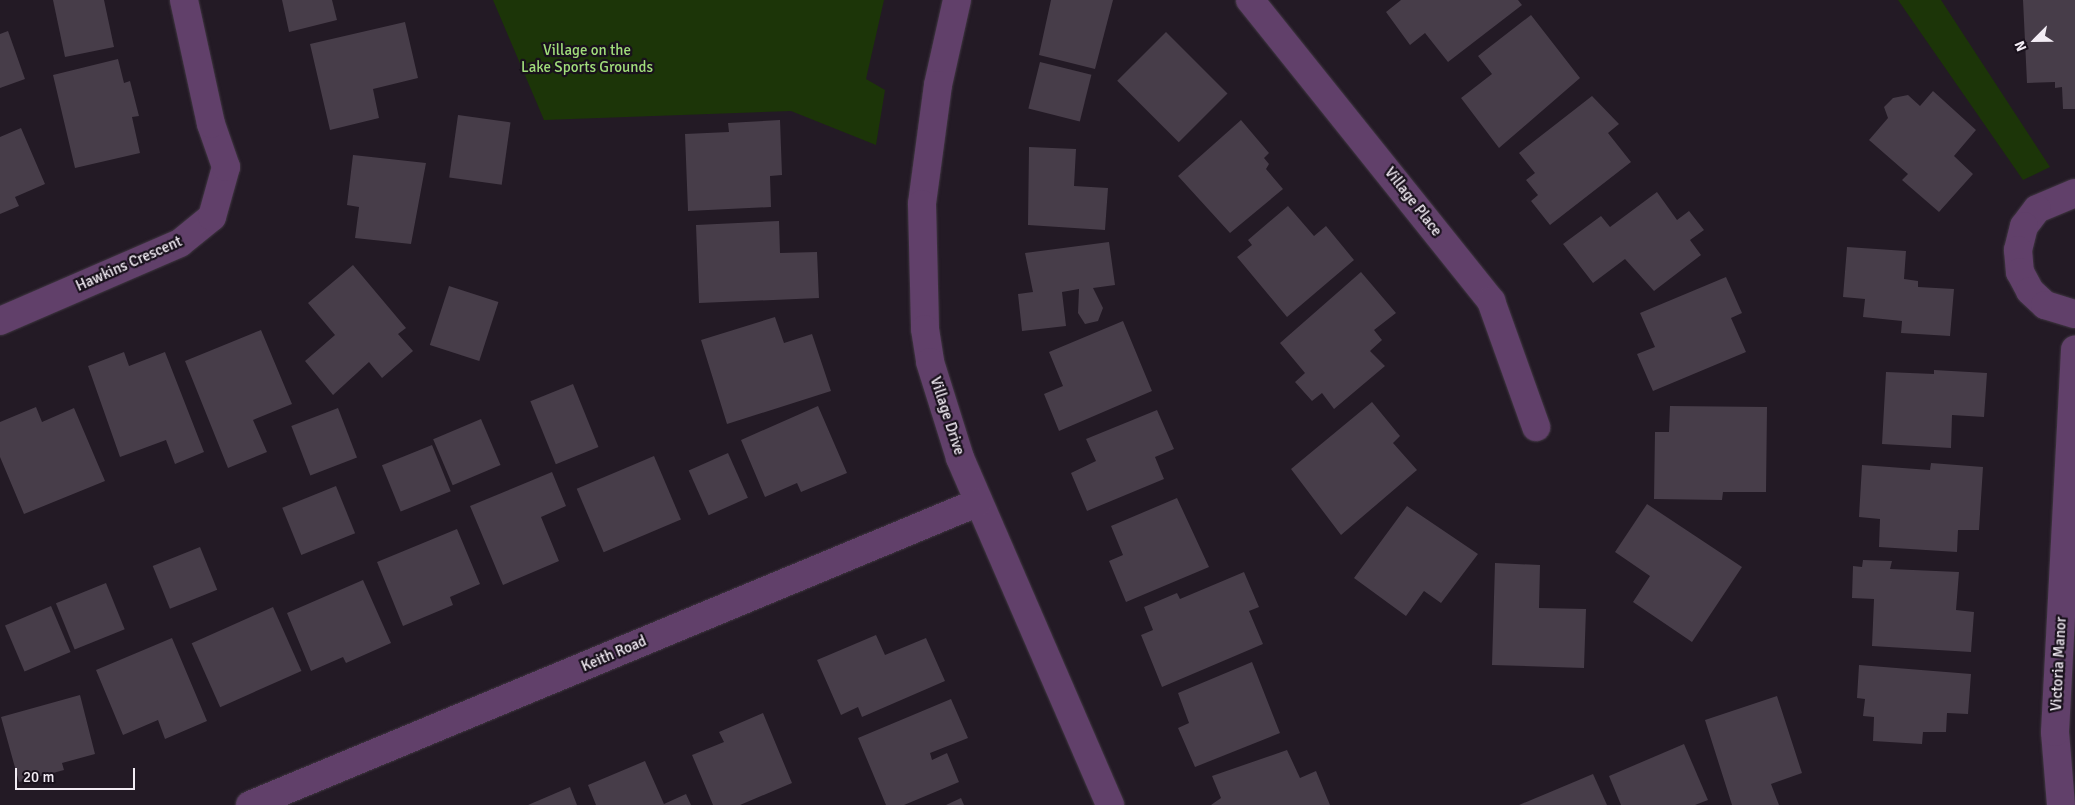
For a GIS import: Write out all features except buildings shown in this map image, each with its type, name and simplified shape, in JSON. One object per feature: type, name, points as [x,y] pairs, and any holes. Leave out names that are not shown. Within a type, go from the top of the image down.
[{"type":"street","name":"Hawkins Crescent","points":[[0,321],[180,243],[212,217],[226,167],[211,124],[184,0]]},
{"type":"street","name":"Village Drive","points":[[957,0],[938,85],[922,204],[925,329],[939,394],[979,502],[1110,805]]},
{"type":"street","name":"Village Place","points":[[1250,0],[1491,301],[1536,427]]},
{"type":"street","points":[[2075,193],[2037,209],[2024,226],[2018,250],[2020,272],[2030,291],[2045,305],[2075,314]]},
{"type":"street","name":"Victoria Manor","points":[[2054,803],[2055,732],[2075,350]]},
{"type":"street","name":"Keith Road","points":[[250,805],[979,502]]},
{"type":"green space","name":"Village on the Lake Sports Grounds","points":[[493,0],[884,0],[866,79],[885,90],[876,145],[791,111],[544,120]]},
{"type":"green space","points":[[1898,0],[1941,0],[2050,167],[2023,180]]}]
